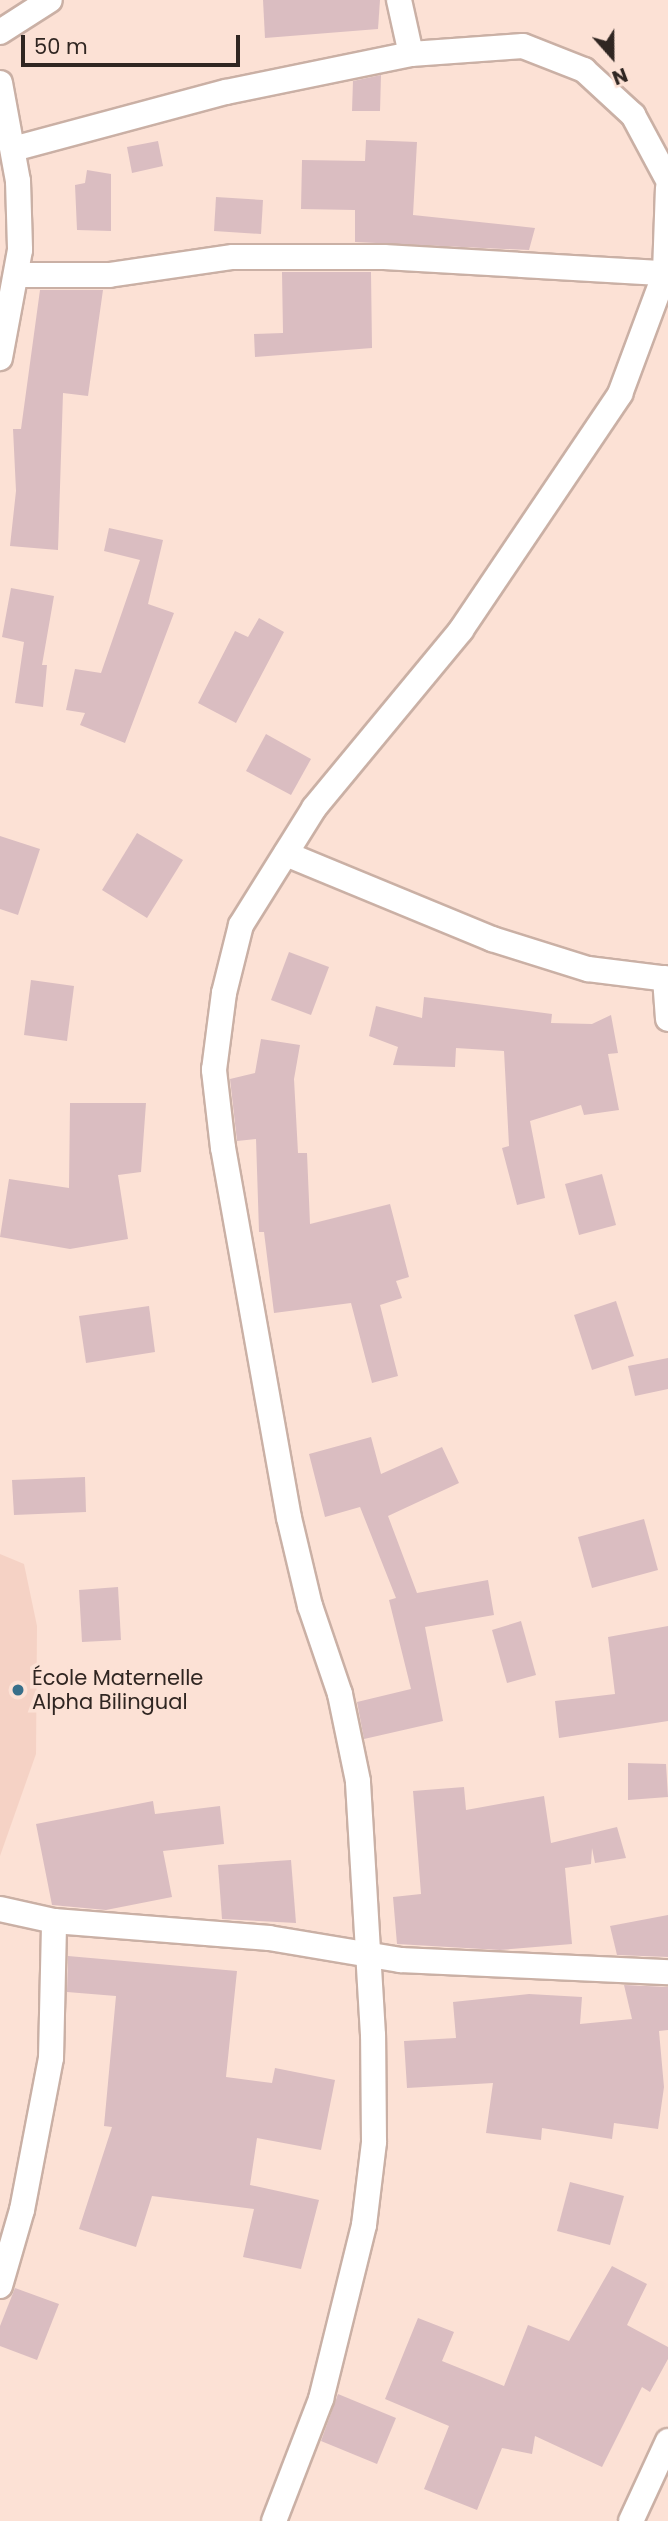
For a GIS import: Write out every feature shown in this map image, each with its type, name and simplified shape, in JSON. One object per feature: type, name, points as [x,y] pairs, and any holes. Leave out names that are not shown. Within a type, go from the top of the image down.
[{"type":"street","points":[[0,32],[50,0]]},
{"type":"street","points":[[399,0],[411,54]]},
{"type":"street","points":[[13,149],[226,92],[411,54],[523,46],[584,70],[633,115],[668,180]]},
{"type":"street","points":[[0,83],[13,149],[19,275],[1,352]]},
{"type":"street","points":[[274,2521],[321,2399],[364,2225],[374,2142],[369,1956],[358,1780],[340,1694],[310,1606],[289,1518],[239,1246],[214,1070],[224,993],[240,925],[314,808],[461,630],[548,507],[620,394],[666,272],[668,188]]},
{"type":"street","points":[[19,275],[109,275],[233,257],[384,257],[666,272]]},
{"type":"street","points":[[286,854],[492,939],[588,969],[666,979],[668,1019]]},
{"type":"street","points":[[0,1909],[54,1921],[256,1937],[369,1956],[668,1972]]},
{"type":"street","points":[[0,2286],[22,2210],[51,2058],[54,1921]]},
{"type":"street","points":[[631,2521],[668,2441]]},
{"type":"shaded area","name":"École Maternelle Alpha Bilingual","points":[[0,1554],[24,1564],[37,1626],[36,1754],[0,1856]]},
{"type":"building","points":[[263,0],[380,0],[378,29],[265,38]]},
{"type":"building","points":[[381,75],[380,111],[352,111],[353,81]]},
{"type":"building","points":[[366,140],[417,142],[413,215],[535,228],[529,250],[355,242],[355,210],[301,209],[302,160],[365,161]]},
{"type":"building","points":[[158,141],[163,166],[132,173],[127,147]]},
{"type":"building","points":[[87,170],[111,174],[111,231],[77,230],[75,185],[85,183]]},
{"type":"building","points":[[216,197],[263,200],[261,234],[214,231]]},
{"type":"building","points":[[282,272],[371,272],[372,348],[255,357],[254,334],[283,333]]},
{"type":"building","points":[[40,290],[103,290],[88,396],[63,393],[58,550],[10,546],[16,491],[13,429],[21,429]]},
{"type":"building","points":[[109,528],[163,540],[148,604],[174,613],[125,743],[80,725],[85,713],[66,710],[75,669],[101,673],[140,560],[104,551]]},
{"type":"building","points":[[11,588],[54,596],[42,665],[47,665],[43,707],[15,703],[24,642],[2,637]]},
{"type":"building","points":[[259,618],[284,632],[236,723],[198,703],[235,631],[248,637]]},
{"type":"building","points":[[266,734],[311,759],[291,795],[246,771]]},
{"type":"building","points":[[137,833],[183,860],[147,918],[102,890]]},
{"type":"building","points":[[0,836],[40,849],[18,915],[0,909]]},
{"type":"building","points":[[289,952],[329,967],[311,1015],[271,1000]]},
{"type":"building","points":[[31,980],[74,986],[67,1041],[24,1035]]},
{"type":"building","points":[[424,997],[552,1014],[551,1023],[592,1024],[611,1015],[618,1053],[608,1054],[619,1110],[584,1115],[581,1105],[530,1121],[545,1198],[517,1205],[502,1148],[509,1146],[504,1051],[456,1048],[455,1067],[393,1065],[398,1047],[369,1036],[376,1006],[422,1018]]},
{"type":"building","points":[[261,1039],[300,1045],[294,1079],[298,1153],[307,1153],[310,1224],[390,1204],[409,1277],[396,1281],[402,1298],[380,1305],[398,1376],[372,1383],[351,1303],[274,1313],[264,1232],[259,1232],[256,1139],[237,1141],[230,1079],[255,1073]]},
{"type":"building","points":[[70,1103],[146,1103],[141,1172],[118,1175],[128,1239],[70,1249],[0,1237],[9,1179],[69,1188]]},
{"type":"building","points":[[602,1174],[616,1225],[579,1235],[565,1184]]},
{"type":"building","points":[[616,1301],[634,1356],[592,1370],[574,1315]]},
{"type":"building","points":[[149,1306],[155,1352],[86,1363],[79,1316]]},
{"type":"building","points":[[668,1358],[668,1389],[635,1396],[628,1366]]},
{"type":"building","points":[[371,1437],[381,1474],[442,1447],[459,1483],[388,1516],[417,1593],[488,1580],[494,1615],[425,1627],[443,1721],[364,1739],[357,1702],[411,1689],[389,1600],[396,1598],[360,1507],[325,1517],[309,1454]]},
{"type":"building","points":[[85,1477],[86,1512],[14,1515],[12,1480]]},
{"type":"building","points":[[644,1519],[658,1570],[592,1588],[578,1537]]},
{"type":"building","points":[[118,1587],[121,1640],[82,1642],[79,1590]]},
{"type":"building","points":[[521,1621],[536,1675],[507,1683],[492,1630]]},
{"type":"building","points":[[668,1626],[668,1721],[559,1738],[555,1701],[615,1694],[608,1637]]},
{"type":"building","points":[[628,1763],[666,1764],[668,1797],[628,1800]]},
{"type":"building","points":[[464,1787],[466,1810],[544,1796],[551,1843],[617,1827],[626,1858],[595,1863],[592,1848],[591,1864],[565,1868],[572,1944],[500,1950],[397,1944],[393,1897],[421,1894],[413,1791]]},
{"type":"building","points":[[153,1801],[155,1814],[220,1806],[224,1844],[163,1851],[172,1897],[106,1910],[52,1905],[36,1824]]},
{"type":"building","points":[[291,1860],[296,1923],[222,1919],[218,1865]]},
{"type":"building","points":[[668,1915],[668,1957],[617,1955],[610,1926]]},
{"type":"building","points":[[68,1956],[237,1971],[226,2077],[272,2083],[275,2068],[335,2080],[321,2150],[257,2138],[250,2185],[319,2200],[301,2269],[243,2257],[254,2209],[152,2196],[136,2247],[79,2229],[112,2127],[104,2126],[116,1996],[67,1992]]},
{"type":"building","points":[[624,1985],[668,1987],[668,2030],[659,2031],[664,2087],[658,2129],[614,2123],[612,2139],[542,2128],[541,2140],[486,2133],[493,2083],[407,2088],[404,2041],[456,2038],[453,2002],[529,1994],[582,1997],[580,2024],[632,2019]]},
{"type":"building","points":[[570,2182],[624,2196],[610,2245],[557,2231]]},
{"type":"building","points":[[612,2266],[647,2284],[627,2325],[668,2347],[668,2359],[650,2392],[642,2387],[602,2467],[535,2436],[532,2454],[502,2448],[477,2510],[424,2489],[449,2426],[385,2399],[418,2318],[454,2332],[442,2361],[504,2386],[528,2325],[569,2341]]},
{"type":"building","points":[[15,2288],[59,2304],[37,2360],[0,2346],[0,2326]]},
{"type":"building","points":[[338,2394],[396,2418],[377,2464],[321,2441]]},
{"type":"place","name":"École Maternelle Alpha Bilingual","points":[[18,1690]]}]
